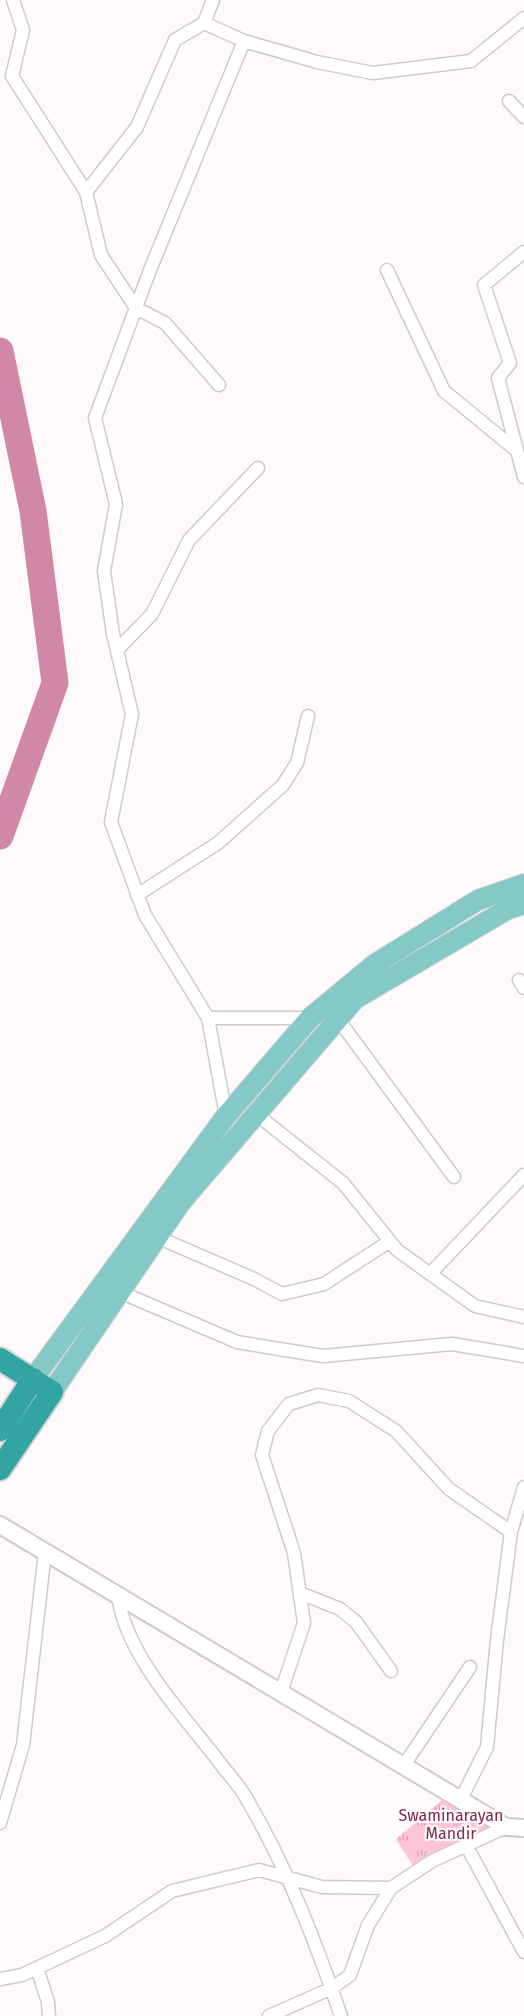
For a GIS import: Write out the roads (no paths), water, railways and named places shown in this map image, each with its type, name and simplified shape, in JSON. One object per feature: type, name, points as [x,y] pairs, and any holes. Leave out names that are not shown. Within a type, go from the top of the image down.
[{"type":"highway","points":[[0,1359],[52,1392],[0,1469]]},
{"type":"highway","points":[[0,1430],[33,1379]]},
{"type":"main road","points":[[33,1379],[226,1116],[310,1018],[375,964],[478,900],[524,884]]},
{"type":"main road","points":[[52,1392],[181,1202],[355,999],[508,909],[524,904]]},
{"type":"street","points":[[13,0],[23,30],[12,76],[86,192],[101,255],[136,308],[165,323],[219,385]]},
{"type":"street","points":[[86,192],[137,127],[175,40],[204,23],[213,0]]},
{"type":"street","points":[[204,23],[244,41],[317,62],[373,73],[471,61],[524,18]]},
{"type":"street","points":[[226,1116],[208,1018],[145,915],[111,822],[132,714],[117,650],[104,571],[116,504],[95,418],[136,308],[244,41]]},
{"type":"street","points":[[509,101],[524,117]]},
{"type":"street","points":[[524,252],[484,285],[510,363],[498,378],[520,453],[524,477]]},
{"type":"street","points":[[387,270],[444,391],[520,453]]},
{"type":"street","points":[[117,650],[152,614],[189,540],[258,468]]},
{"type":"street","points":[[137,895],[218,843],[283,785],[297,763],[308,716]]},
{"type":"street","points":[[208,1018],[310,1018]]},
{"type":"street","points":[[338,1019],[454,1177]]},
{"type":"street","points":[[256,1114],[343,1183],[397,1250],[475,1306],[524,1317]]},
{"type":"street","points":[[430,1274],[524,1174]]},
{"type":"street","points":[[157,1237],[254,1279],[282,1294],[324,1284],[390,1241]]},
{"type":"street","points":[[120,1292],[237,1342],[323,1356],[452,1344],[524,1356]]},
{"type":"street","points":[[281,1692],[304,1623],[294,1553],[262,1455],[268,1431],[289,1404],[318,1395],[349,1401],[396,1431],[449,1489],[511,1532]]},
{"type":"street","points":[[461,1799],[487,1747],[497,1640],[511,1532],[524,1487]]},
{"type":"street","points":[[0,1525],[506,1827]]},
{"type":"street","points":[[0,1823],[23,1745],[45,1552]]},
{"type":"street","points":[[300,1593],[340,1609],[356,1622],[391,1671]]},
{"type":"street","points":[[118,1595],[120,1613],[135,1649],[159,1684],[244,1794],[289,1878],[341,2016]]},
{"type":"street","points":[[404,1766],[470,1667]]},
{"type":"street","points":[[269,2016],[332,1988],[350,1976],[369,1925],[391,1888],[432,1861],[466,1845],[506,1827],[524,1828]]},
{"type":"street","points":[[466,1845],[524,1952]]},
{"type":"street","points":[[0,1979],[22,1975],[105,1936],[172,1891],[260,1870],[322,1887],[391,1888]]},
{"type":"street","points":[[37,1968],[48,2002],[49,2016]]},
{"type":"waterway","points":[[0,351],[33,511],[55,683],[0,836]]},
{"type":"park label","name":"Swaminarayan Mandir","points":[[451,1824]]}]
